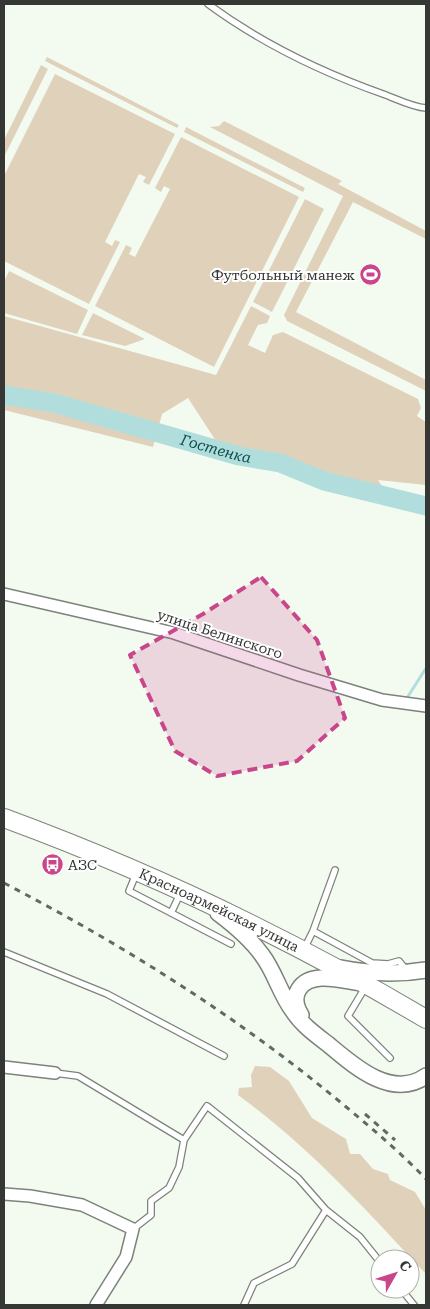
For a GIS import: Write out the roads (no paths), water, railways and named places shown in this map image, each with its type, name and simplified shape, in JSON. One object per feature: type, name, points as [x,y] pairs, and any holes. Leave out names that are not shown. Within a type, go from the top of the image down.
[{"type":"main road","name":"Красноармейская улица","points":[[4,818],[187,893],[304,950],[426,1019]]},
{"type":"main road","points":[[187,893],[250,939],[267,962],[294,1012],[318,1036],[359,1069],[374,1078],[401,1084],[411,1083],[426,1076]]},
{"type":"main road","points":[[333,966],[377,974],[408,973],[426,970]]},
{"type":"main road","points":[[318,1036],[297,1009],[296,1001],[300,987],[312,980],[321,978],[367,984]]},
{"type":"street","name":"улица Белинского","points":[[4,594],[174,633],[299,675],[382,700],[426,706]]},
{"type":"street","points":[[4,1067],[55,1073]]},
{"type":"street","points":[[4,1194],[30,1196],[82,1205],[133,1229],[126,1257],[96,1305]]},
{"type":"lane","points":[[208,4],[228,19],[277,48],[351,83],[419,108],[426,108]]},
{"type":"lane","points":[[304,950],[313,931],[335,870]]},
{"type":"lane","points":[[136,872],[129,891],[231,944]]},
{"type":"lane","points":[[171,913],[187,893]]},
{"type":"lane","points":[[313,931],[372,963],[388,964],[399,961],[408,973]]},
{"type":"lane","points":[[4,952],[107,994],[224,1056]]},
{"type":"lane","points":[[367,984],[348,1016],[390,1058]]},
{"type":"lane","points":[[55,1073],[78,1076],[184,1140]]},
{"type":"lane","points":[[133,1229],[151,1215],[151,1202],[169,1188],[179,1167],[184,1140],[208,1106],[298,1178],[326,1210],[360,1237],[370,1250]]},
{"type":"lane","points":[[244,1305],[254,1283],[292,1264],[326,1210]]},
{"type":"waterway","name":"Гостенка","points":[[4,395],[54,403],[239,456],[280,463],[324,481],[426,506]]},
{"type":"waterway","points":[[407,698],[426,668]]},
{"type":"railway","points":[[4,883],[135,957],[260,1039],[373,1129],[426,1179]]},
{"type":"railway","points":[[365,1114],[395,1140]]},
{"type":"place","name":"Футбольный манеж","points":[[371,275]]},
{"type":"place","name":"АЗС","points":[[52,865]]}]
